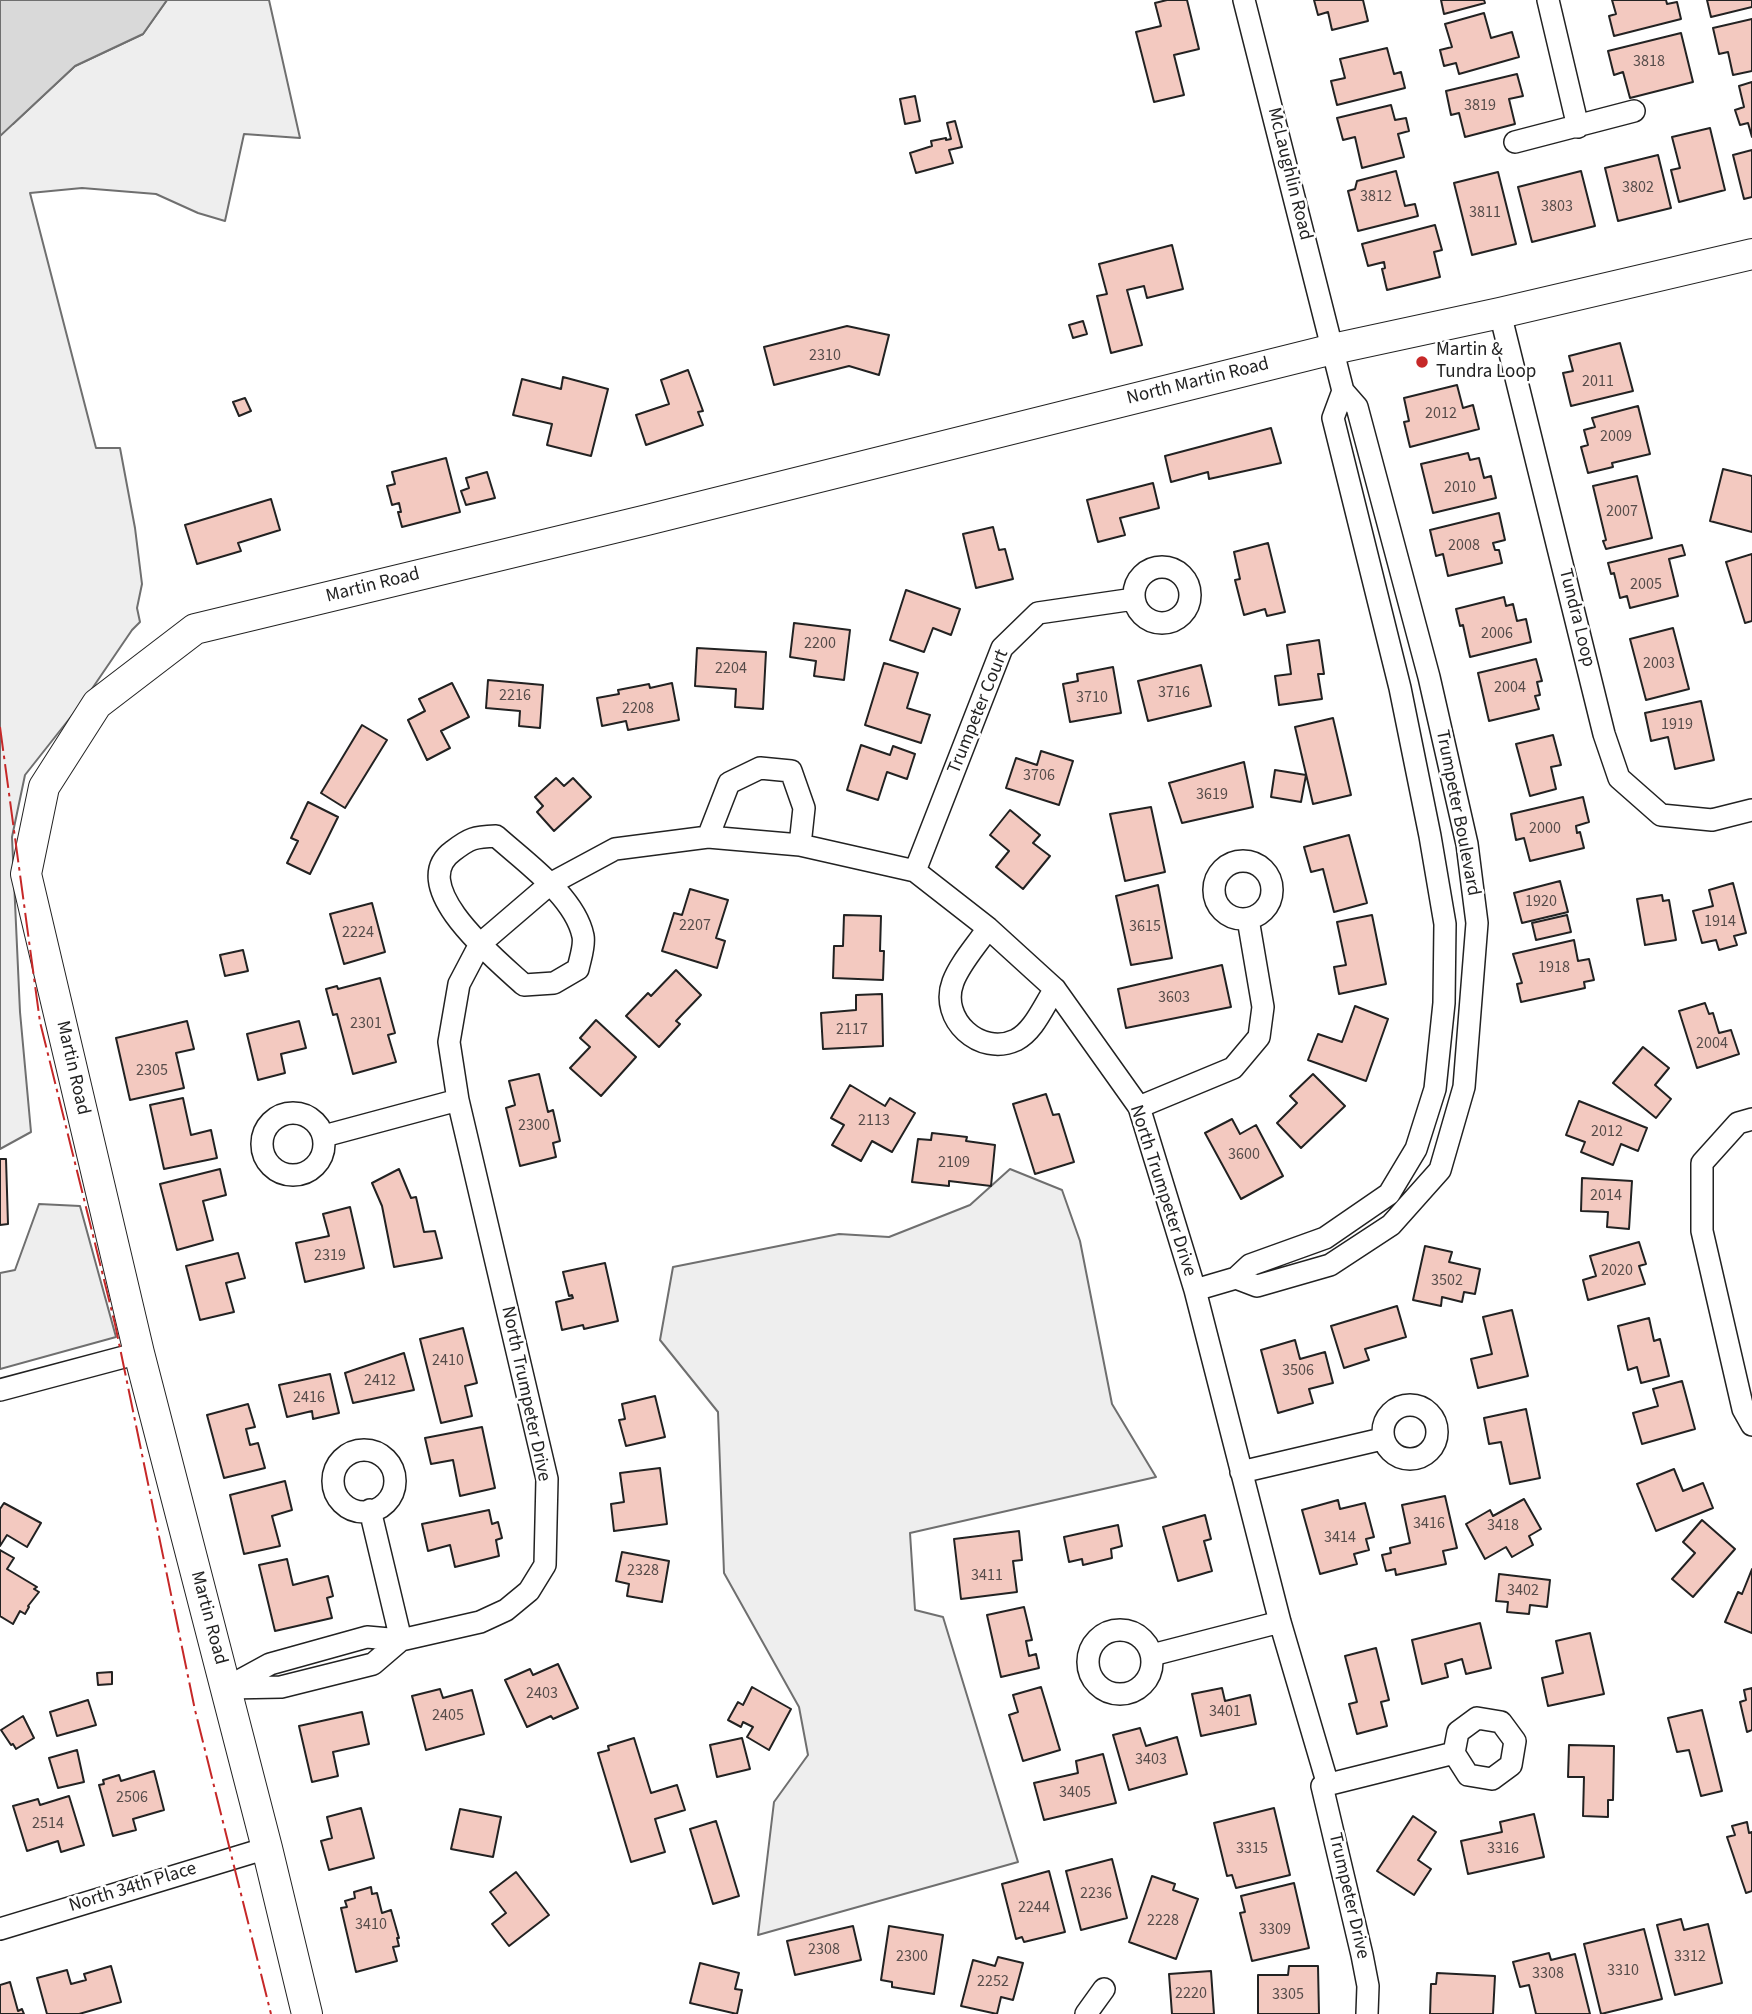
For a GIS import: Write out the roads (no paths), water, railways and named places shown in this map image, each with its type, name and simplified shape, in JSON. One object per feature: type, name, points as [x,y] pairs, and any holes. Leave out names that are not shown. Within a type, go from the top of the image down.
[{"type":"street","name":"McLaughlin Road","points":[[1244,0],[1333,349]]},
{"type":"street","points":[[1548,0],[1578,127]]},
{"type":"street","points":[[1515,142],[1633,111]]},
{"type":"street","name":"North Martin Road","points":[[647,520],[1333,349],[1752,254]]},
{"type":"street","name":"Tundra Loop","points":[[1500,313],[1604,734],[1619,778],[1661,815],[1712,820],[1752,810]]},
{"type":"street","name":"Trumpeter Boulevard","points":[[1236,1278],[1257,1286],[1330,1265],[1391,1225],[1440,1170],[1464,1087],[1477,922],[1467,844],[1429,677],[1357,407],[1343,391],[1333,349]]},
{"type":"street","name":"Trumpeter Boulevard","points":[[1195,1290],[1236,1278],[1250,1265],[1325,1238],[1389,1194],[1416,1149],[1435,1089],[1444,1003],[1445,924],[1400,688],[1333,418],[1343,391]]},
{"type":"street","name":"Martin Road","points":[[307,2014],[267,1848],[138,1353],[26,874],[44,787],[97,704],[195,629],[647,520]]},
{"type":"street","name":"Trumpeter Court","points":[[915,871],[1002,648],[1038,613],[1133,599]]},
{"type":"street","points":[[708,837],[729,783],[760,768],[791,771],[804,808],[800,845]]},
{"type":"street","points":[[496,836],[550,884],[576,916],[584,939],[578,969],[554,983],[524,985],[480,944],[449,909],[438,876],[445,856],[472,837],[496,836]]},
{"type":"street","name":"North Trumpeter Drive","points":[[226,1688],[281,1687],[373,1664],[401,1640],[481,1622],[506,1610],[529,1591],[545,1565],[547,1479],[458,1100],[449,1042],[460,984],[480,944],[550,884],[615,849],[708,837],[800,845],[915,871],[988,928],[1055,989],[1139,1107],[1195,1290]]},
{"type":"street","points":[[1139,1107],[1233,1068],[1259,1037],[1263,1007],[1248,919]]},
{"type":"street","points":[[988,928],[953,983],[950,1001],[955,1018],[966,1032],[981,1042],[999,1044],[1016,1040],[1030,1029],[1055,989]]},
{"type":"street","points":[[324,1136],[458,1100]]},
{"type":"street","points":[[1752,1119],[1738,1123],[1702,1163],[1702,1231],[1743,1409],[1752,1425]]},
{"type":"street","name":"Trumpeter Drive","points":[[1195,1290],[1280,1622],[1328,1785],[1322,1786],[1362,1955],[1368,1986],[1367,2014]]},
{"type":"street","points":[[0,1390],[138,1353]]},
{"type":"street","points":[[1241,1472],[1382,1439]]},
{"type":"street","points":[[370,1510],[401,1640]]},
{"type":"street","points":[[1152,1655],[1280,1622]]},
{"type":"street","points":[[1328,1785],[1454,1753]]},
{"type":"street","name":"North 34th Place","points":[[0,1929],[267,1848]]},
{"type":"street","points":[[1086,2014],[1104,1989]]},
{"type":"place","name":"Martin & Tundra Loop","points":[[1422,362]]}]
